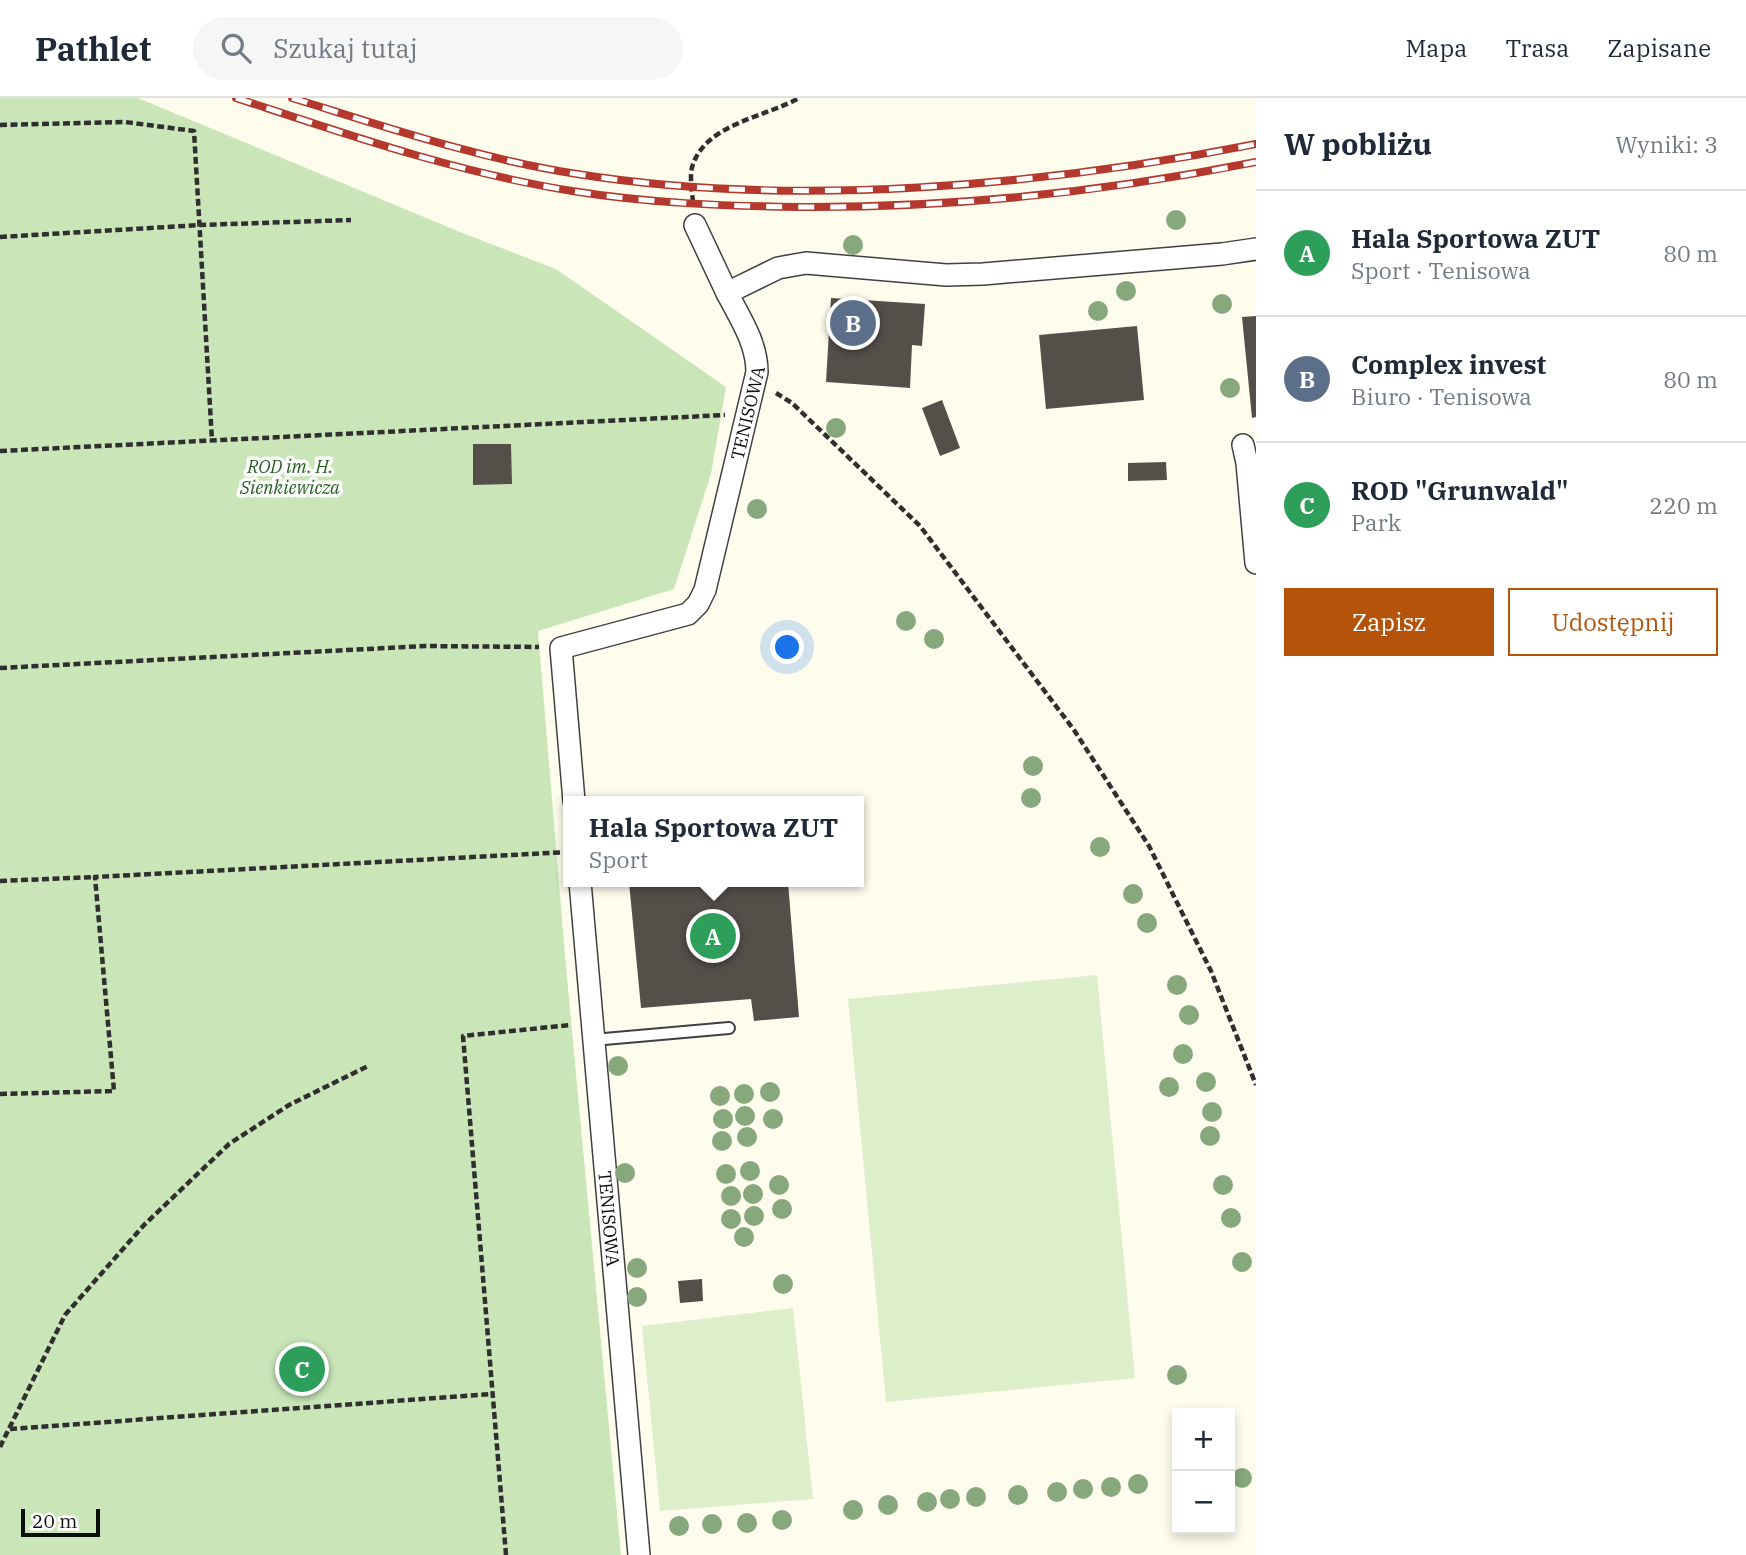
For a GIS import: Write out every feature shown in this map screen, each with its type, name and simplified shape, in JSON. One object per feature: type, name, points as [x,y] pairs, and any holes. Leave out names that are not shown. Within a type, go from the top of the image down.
[{"type":"street","name":"TENISOWA","points":[[574,796],[561,648],[672,620],[688,614],[698,604],[705,590],[754,380],[757,357],[751,339],[695,225]]},
{"type":"street","points":[[727,293],[778,268],[806,263],[946,275],[983,274],[1209,256],[1256,249]]},
{"type":"street","points":[[1243,445],[1256,563]]},
{"type":"street","name":"TENISOWA","points":[[580,887],[639,1555]]},
{"type":"lane","points":[[593,1040],[729,1028]]},
{"type":"path","points":[[695,225],[692,166],[707,143],[723,131],[799,98]]},
{"type":"path","points":[[0,125],[125,122],[194,131],[212,441]]},
{"type":"path","points":[[0,237],[200,225],[351,220]]},
{"type":"path","points":[[754,380],[792,403],[920,526],[1074,730],[1149,846],[1211,971],[1256,1086]]},
{"type":"path","points":[[0,451],[719,416]]},
{"type":"path","points":[[0,668],[425,646],[530,646]]},
{"type":"path","points":[[0,881],[563,852]]},
{"type":"path","points":[[0,1094],[114,1091],[95,877]]},
{"type":"path","points":[[506,1555],[463,1036],[566,1025]]},
{"type":"path","points":[[0,1447],[65,1315],[144,1225],[229,1144],[289,1105],[368,1066]]},
{"type":"path","points":[[10,1429],[492,1394]]},
{"type":"green space","name":"ROD im. H. Sienkiewicza","points":[[0,98],[138,98],[460,232],[556,269],[726,387],[711,474],[674,589],[538,631],[566,967],[621,1555],[0,1555]]},
{"type":"green space","points":[[1097,975],[1135,1378],[886,1402],[848,999]]},
{"type":"green space","points":[[793,1308],[813,1499],[660,1511],[642,1326]]},
{"type":"building","points":[[831,298],[925,304],[922,346],[912,345],[910,388],[826,382]]},
{"type":"building","points":[[1256,316],[1256,417],[1252,418],[1242,317]]},
{"type":"building","points":[[1137,326],[1144,400],[1046,409],[1039,335]]},
{"type":"building","points":[[942,400],[960,448],[940,456],[922,408]]},
{"type":"building","points":[[473,444],[511,444],[512,484],[473,485]]},
{"type":"building","points":[[1166,462],[1167,480],[1128,481],[1128,463]]},
{"type":"building","points":[[629,887],[788,887],[799,1017],[754,1021],[751,999],[641,1008]]},
{"type":"building","points":[[702,1279],[703,1301],[680,1303],[678,1281]]},
{"type":"railway","points":[[236,98],[402,151],[487,174],[572,191],[686,203],[857,207],[971,201],[1086,190],[1256,162]]},
{"type":"railway","points":[[292,98],[433,141],[541,168],[659,184],[744,190],[831,191],[1005,181],[1175,159],[1256,144]]},
{"type":"place","name":"Complex invest","points":[[853,323]]},
{"type":"place","name":"Hala Sportowa ZUT","points":[[713,936]]},
{"type":"place","name":"ROD \"Grunwald\"","points":[[302,1369]]}]
